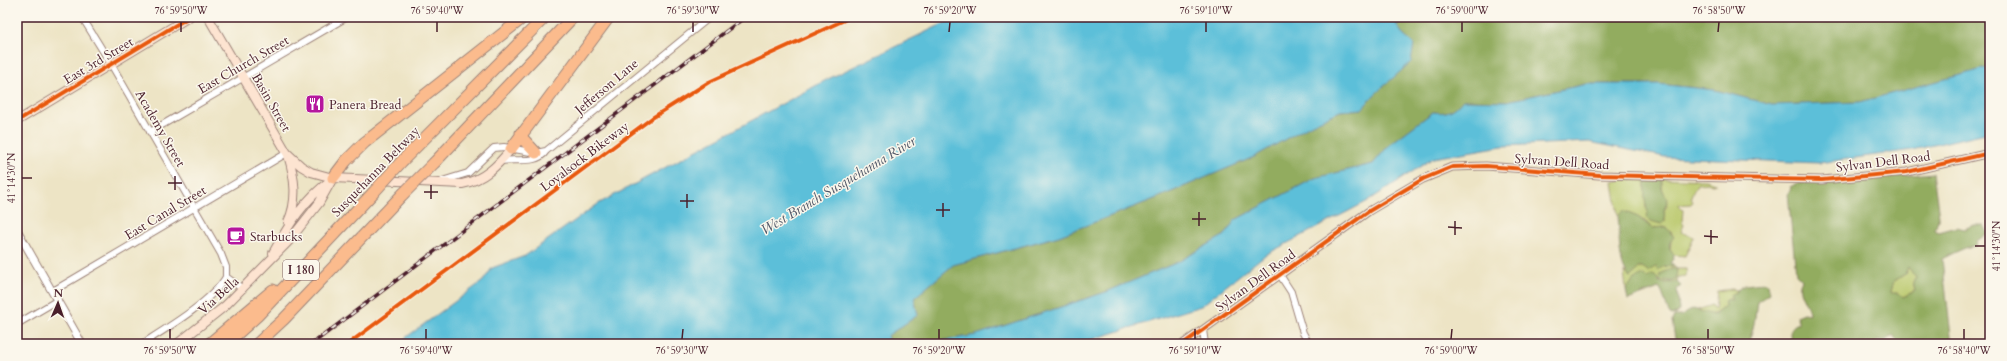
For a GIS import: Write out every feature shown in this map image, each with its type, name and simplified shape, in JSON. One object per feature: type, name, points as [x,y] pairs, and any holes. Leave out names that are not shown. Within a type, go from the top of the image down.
[{"type":"highway","points":[[333,178],[346,161],[364,143],[524,17]]},
{"type":"highway","name":"Susquehanna Beltway","points":[[226,344],[257,316],[403,160],[545,17]]},
{"type":"highway","name":"I 180","points":[[257,344],[284,319],[573,17]]},
{"type":"highway","points":[[511,149],[521,133],[609,17]]},
{"type":"highway","points":[[521,133],[523,139],[541,152]]},
{"type":"highway","points":[[209,344],[326,243]]},
{"type":"highway","points":[[267,344],[330,271]]},
{"type":"main road","name":"East 3rd Street","points":[[17,121],[189,17]]},
{"type":"main road","name":"Basin Street","points":[[208,17],[287,153],[301,166],[311,172],[333,178]]},
{"type":"main road","points":[[333,178],[433,183],[468,183],[484,176],[501,161],[511,149]]},
{"type":"main road","points":[[283,235],[292,213],[294,199],[293,171],[287,153]]},
{"type":"main road","name":"Via Bella","points":[[270,259],[283,235],[309,198],[333,178]]},
{"type":"main road","name":"Via Bella","points":[[177,344],[225,306],[289,241],[319,203],[333,178]]},
{"type":"street","name":"Academy Street","points":[[82,17],[111,64],[224,260],[226,277]]},
{"type":"street","name":"Jefferson Lane","points":[[501,161],[510,159],[535,159],[543,156],[541,152],[710,17]]},
{"type":"street","name":"East Church Street","points":[[150,132],[344,18]]},
{"type":"street","points":[[433,183],[459,177],[468,173],[494,148],[499,147],[541,152]]},
{"type":"street","name":"East Canal Street","points":[[53,291],[287,153]]},
{"type":"street","name":"Sylvan Dell Road","points":[[1183,344],[1369,211],[1423,179],[1452,167],[1486,166],[1599,175],[1822,180],[1907,172],[1990,154]]},
{"type":"street","points":[[17,230],[82,344]]},
{"type":"street","points":[[1280,274],[1290,292],[1309,344]]},
{"type":"street","points":[[142,344],[172,325],[194,308],[222,283],[226,277],[243,289]]},
{"type":"street","points":[[17,324],[58,300]]},
{"type":"street","points":[[1203,330],[1205,344]]},
{"type":"street","points":[[75,333],[78,344]]},
{"type":"green space","points":[[1433,17],[1990,17],[1990,67],[1861,102],[1772,105],[1715,90],[1658,84],[1587,84],[1507,101],[1463,100],[1450,111],[1442,113],[1433,112],[1390,144],[1373,164],[1315,178],[1235,220],[1225,235],[1178,262],[1106,292],[976,335],[923,344],[890,344],[887,336],[918,315],[914,298],[953,265],[1059,236],[1157,198],[1254,157],[1312,124],[1340,111],[1362,109],[1413,44],[1404,36],[1396,24],[1420,21]]},
{"type":"green space","points":[[1933,173],[1939,216],[1935,230],[1939,232],[1957,227],[1964,229],[1974,225],[1984,225],[1988,233],[1977,241],[1976,246],[1964,249],[1942,259],[1952,344],[1899,344],[1893,335],[1885,341],[1877,340],[1874,344],[1793,344],[1790,338],[1790,332],[1793,326],[1799,323],[1796,316],[1803,313],[1809,314],[1800,289],[1802,280],[1796,274],[1788,193],[1791,189],[1790,187],[1798,183],[1847,181]],"holes":[[[1908,267],[1916,278],[1913,282],[1915,291],[1903,297],[1899,293],[1890,293],[1893,282],[1905,274]]]},
{"type":"green space","points":[[1653,178],[1662,180],[1662,189],[1668,199],[1664,210],[1665,222],[1661,224],[1651,221],[1647,217],[1648,212],[1645,200],[1645,182],[1646,179]]},
{"type":"green space","points":[[1662,178],[1707,180],[1716,184],[1697,184],[1691,196],[1693,202],[1691,204],[1678,205],[1683,210],[1682,222],[1684,225],[1681,232],[1694,237],[1685,256],[1674,255],[1670,250],[1672,233],[1669,231],[1662,228],[1652,228],[1645,221],[1623,211],[1618,216],[1613,182],[1624,179],[1646,179],[1646,208],[1665,222],[1664,210],[1667,206],[1661,183]]},
{"type":"green space","points":[[1623,211],[1638,217],[1652,228],[1666,227],[1674,237],[1670,246],[1674,255],[1670,263],[1673,264],[1673,267],[1664,266],[1658,270],[1657,267],[1653,268],[1649,272],[1644,268],[1638,268],[1630,277],[1623,265],[1620,249],[1618,216]]},
{"type":"green space","points":[[1663,266],[1675,267],[1677,269],[1687,269],[1686,276],[1678,277],[1677,282],[1663,283],[1652,275],[1648,278],[1644,277],[1635,280],[1626,290],[1624,272],[1630,277],[1638,268]]},
{"type":"green space","points":[[1908,266],[1916,278],[1913,282],[1915,291],[1903,297],[1890,293],[1893,282],[1905,274]]},
{"type":"green space","points":[[1671,269],[1677,269],[1676,279],[1669,281],[1659,280],[1660,274]]},
{"type":"green space","points":[[1644,275],[1648,278],[1652,275],[1657,277],[1658,281],[1663,283],[1677,282],[1681,286],[1677,289],[1679,310],[1677,314],[1671,315],[1667,309],[1663,294],[1659,288],[1628,300],[1626,290],[1634,279]]},
{"type":"green space","points":[[1762,283],[1768,284],[1770,293],[1757,302],[1754,325],[1748,344],[1676,344],[1672,321],[1674,316],[1682,316],[1693,309],[1714,315],[1725,306],[1724,301],[1728,299],[1732,300],[1730,295],[1737,292],[1737,290],[1745,285]]},
{"type":"green space","points":[[1732,289],[1737,290],[1737,293],[1720,311],[1709,315],[1698,310],[1712,305],[1715,310],[1717,291]]},
{"type":"water","name":"West Branch Susquehanna River","points":[[957,17],[1433,17],[1420,21],[1396,24],[1404,36],[1414,44],[1411,62],[1374,95],[1362,109],[1340,111],[1312,124],[1254,157],[1157,198],[1059,236],[953,265],[914,298],[918,315],[887,336],[890,344],[397,344],[483,281],[492,268],[525,256],[598,204],[828,79]]},
{"type":"water","points":[[1990,67],[1990,132],[1912,150],[1819,163],[1665,157],[1589,142],[1502,146],[1433,158],[1368,201],[1265,255],[1201,306],[1077,344],[923,344],[976,335],[1106,292],[1178,262],[1225,235],[1235,220],[1315,178],[1373,164],[1390,144],[1433,112],[1442,113],[1450,111],[1463,100],[1507,101],[1587,84],[1658,84],[1715,90],[1772,105],[1860,102]]},
{"type":"railway","points":[[312,344],[745,17]]},
{"type":"cycle path","points":[[17,121],[189,17]]},
{"type":"cycle path","name":"Loyalsock Bikeway","points":[[348,344],[652,118],[709,82],[851,17]]},
{"type":"cycle path","points":[[1183,344],[1369,211],[1423,179],[1452,167],[1486,166],[1599,175],[1822,180],[1907,172],[1990,153]]},
{"type":"place","name":"Panera Bread","points":[[315,104]]},
{"type":"place","name":"Starbucks","points":[[236,236]]}]
